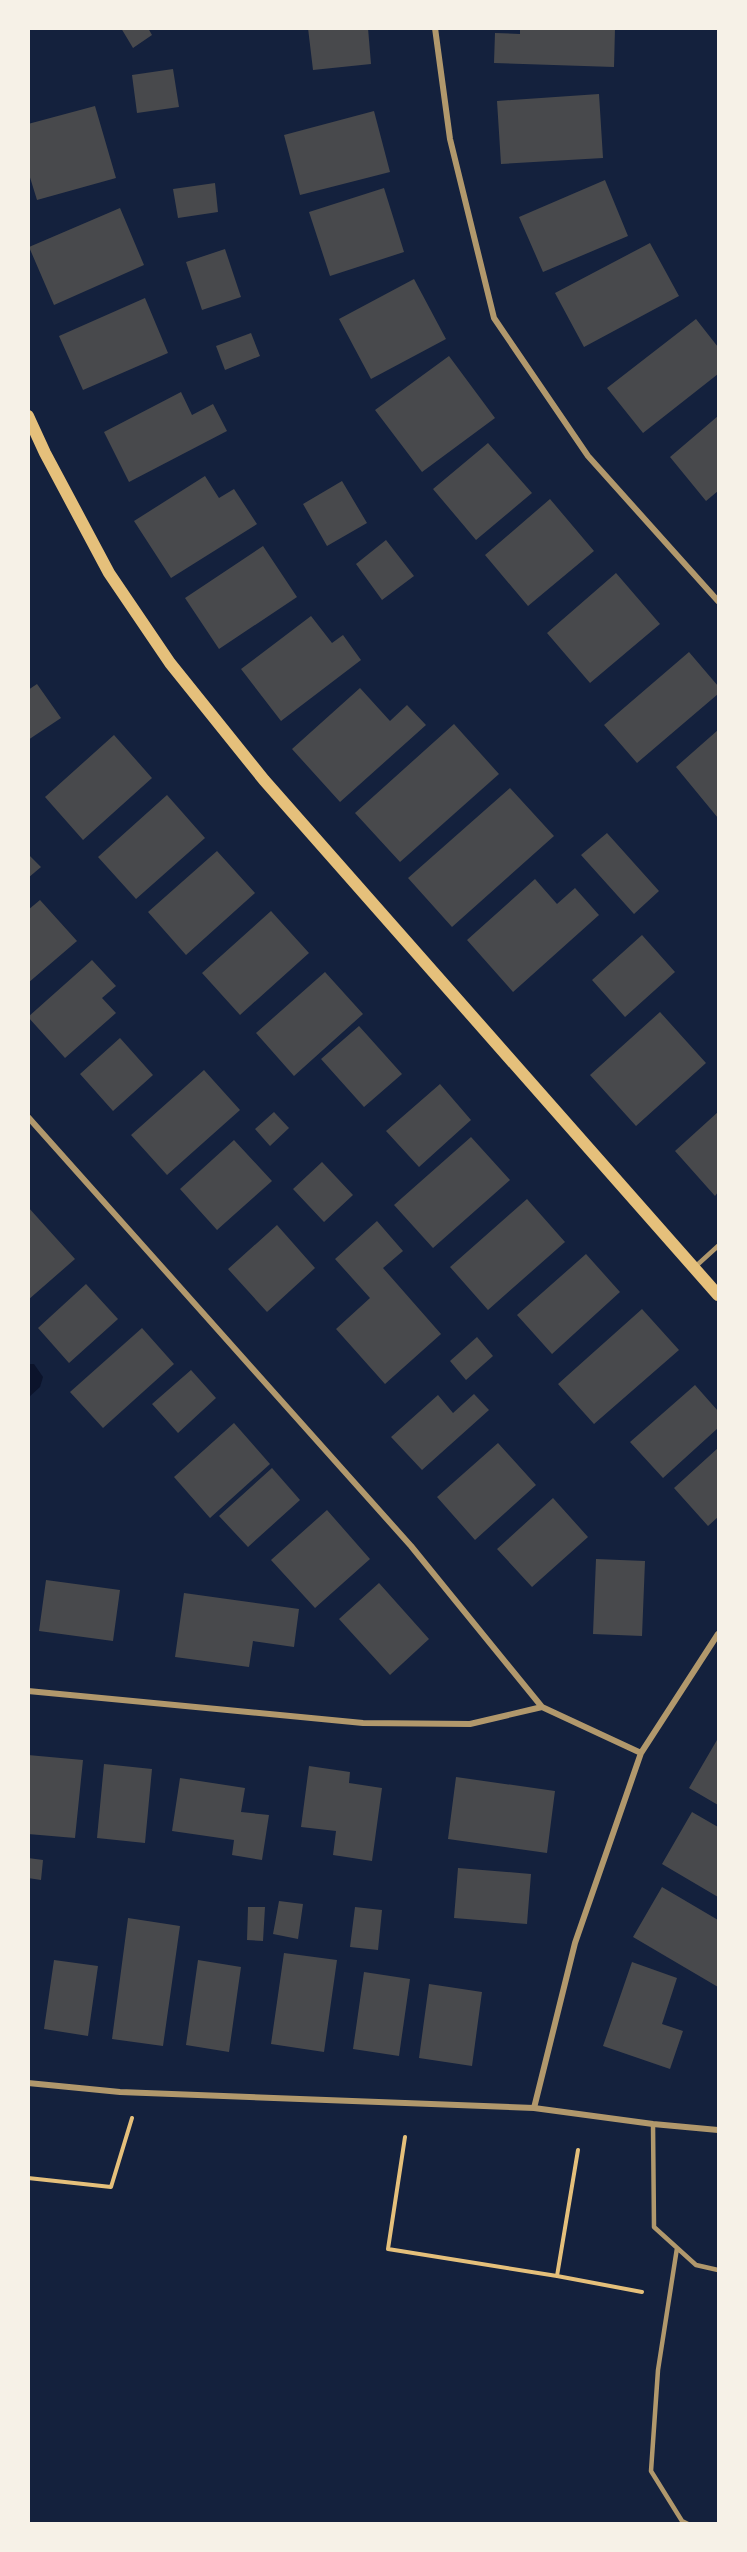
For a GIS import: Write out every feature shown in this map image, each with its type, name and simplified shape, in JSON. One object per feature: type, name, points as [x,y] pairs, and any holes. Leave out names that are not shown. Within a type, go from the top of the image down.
[{"type":"main road","points":[[28,416],[45,453],[109,573],[170,663],[264,780],[718,1295]]},
{"type":"street","points":[[435,28],[450,139],[494,318],[588,456],[718,601]]},
{"type":"street","points":[[28,1117],[411,1546],[542,1707],[641,1754]]},
{"type":"street","points":[[534,2108],[575,1943],[641,1754],[718,1634]]},
{"type":"street","points":[[28,1691],[363,1723],[470,1724],[542,1707]]},
{"type":"street","points":[[28,2084],[120,2092],[534,2108],[718,2130]]},
{"type":"lane","points":[[694,1267],[718,1246]]},
{"type":"lane","points":[[653,2124],[654,2227],[696,2265],[718,2270]]},
{"type":"lane","points":[[677,2248],[658,2370],[651,2471],[682,2521],[688,2523]]},
{"type":"path","points":[[28,2178],[111,2187],[132,2117]]},
{"type":"path","points":[[405,2137],[388,2249],[642,2292]]},
{"type":"path","points":[[557,2276],[578,2150]]},
{"type":"water","points":[[29,1364],[34,1364],[43,1377],[40,1387],[29,1397]]},
{"type":"building","points":[[121,28],[148,28],[152,35],[133,48]]},
{"type":"building","points":[[308,28],[368,28],[371,64],[313,70]]},
{"type":"building","points":[[520,28],[615,28],[614,67],[494,63],[495,33],[520,34]]},
{"type":"building","points":[[173,69],[179,107],[137,113],[132,75]]},
{"type":"building","points":[[599,94],[603,158],[501,164],[497,101]]},
{"type":"building","points":[[95,106],[116,178],[37,200],[28,171],[28,124]]},
{"type":"building","points":[[374,111],[390,172],[300,195],[284,135]]},
{"type":"building","points":[[605,180],[628,236],[543,272],[519,217]]},
{"type":"building","points":[[215,183],[218,212],[178,218],[173,189]]},
{"type":"building","points":[[384,188],[404,252],[330,276],[309,212]]},
{"type":"building","points":[[120,208],[144,265],[54,305],[29,247]]},
{"type":"building","points":[[650,243],[679,296],[584,347],[555,293]]},
{"type":"building","points":[[225,249],[241,297],[202,310],[186,262]]},
{"type":"building","points":[[414,279],[446,339],[371,379],[339,319]]},
{"type":"building","points":[[145,298],[168,353],[83,390],[59,336]]},
{"type":"building","points":[[696,319],[718,347],[718,374],[643,433],[607,388]]},
{"type":"building","points":[[251,333],[260,356],[225,370],[216,346]]},
{"type":"building","points":[[449,356],[495,418],[422,472],[375,410]]},
{"type":"building","points":[[181,392],[192,415],[213,404],[227,431],[129,482],[104,432]]},
{"type":"building","points":[[718,416],[718,491],[706,501],[670,457]]},
{"type":"building","points":[[488,443],[532,493],[476,540],[433,489]]},
{"type":"building","points":[[205,476],[219,498],[234,489],[257,524],[171,578],[134,521]]},
{"type":"building","points":[[342,481],[367,523],[327,546],[303,504]]},
{"type":"building","points":[[550,499],[594,551],[528,606],[485,555]]},
{"type":"building","points":[[386,540],[414,576],[382,600],[356,564]]},
{"type":"building","points":[[263,546],[297,597],[219,649],[185,598]]},
{"type":"building","points":[[616,573],[660,624],[590,683],[547,633]]},
{"type":"building","points":[[311,616],[332,643],[343,635],[361,660],[281,721],[241,669]]},
{"type":"building","points":[[689,652],[718,686],[718,694],[637,763],[604,725]]},
{"type":"building","points":[[37,684],[61,718],[28,740],[28,690]]},
{"type":"building","points":[[360,688],[390,721],[407,705],[426,725],[340,802],[292,749]]},
{"type":"building","points":[[454,724],[499,774],[400,862],[355,813]]},
{"type":"building","points":[[718,730],[718,818],[676,767]]},
{"type":"building","points":[[114,735],[152,778],[83,840],[45,797]]},
{"type":"building","points":[[510,788],[554,836],[452,927],[408,878]]},
{"type":"building","points":[[167,795],[205,838],[136,899],[98,857]]},
{"type":"building","points":[[607,833],[659,891],[634,914],[581,855]]},
{"type":"building","points":[[217,851],[255,893],[186,955],[148,912]]},
{"type":"building","points":[[28,854],[41,867],[28,878]]},
{"type":"building","points":[[535,879],[557,904],[575,888],[599,915],[513,992],[467,940]]},
{"type":"building","points":[[40,900],[77,941],[28,983],[28,910]]},
{"type":"building","points":[[271,911],[309,953],[240,1015],[202,973]]},
{"type":"building","points":[[642,935],[675,972],[625,1017],[592,980]]},
{"type":"building","points":[[92,960],[116,986],[102,998],[116,1013],[65,1058],[28,1017]]},
{"type":"building","points":[[325,972],[363,1014],[294,1076],[256,1033]]},
{"type":"building","points":[[660,1012],[706,1063],[636,1126],[590,1075]]},
{"type":"building","points":[[359,1026],[402,1074],[364,1107],[321,1059]]},
{"type":"building","points":[[120,1038],[153,1075],[113,1111],[80,1074]]},
{"type":"building","points":[[204,1070],[240,1110],[167,1175],[131,1135]]},
{"type":"building","points":[[440,1084],[471,1120],[419,1167],[386,1131]]},
{"type":"building","points":[[274,1112],[289,1128],[270,1146],[255,1129]]},
{"type":"building","points":[[718,1112],[718,1192],[715,1196],[675,1151]]},
{"type":"building","points":[[471,1137],[510,1180],[433,1248],[394,1205]]},
{"type":"building","points":[[234,1140],[272,1181],[217,1230],[180,1189]]},
{"type":"building","points":[[322,1162],[353,1195],[324,1222],[293,1189]]},
{"type":"building","points":[[527,1199],[565,1242],[488,1310],[450,1267]]},
{"type":"building","points":[[28,1207],[75,1259],[28,1300]]},
{"type":"building","points":[[377,1221],[403,1251],[383,1268],[441,1334],[385,1384],[336,1329],[370,1298],[335,1259]]},
{"type":"building","points":[[277,1225],[315,1268],[267,1312],[228,1269]]},
{"type":"building","points":[[586,1254],[620,1292],[552,1354],[517,1315]]},
{"type":"building","points":[[86,1284],[118,1319],[69,1363],[38,1328]]},
{"type":"building","points":[[642,1309],[679,1350],[594,1424],[558,1384]]},
{"type":"building","points":[[142,1328],[174,1364],[103,1428],[70,1392]]},
{"type":"building","points":[[477,1337],[493,1356],[466,1380],[450,1361]]},
{"type":"building","points":[[191,1370],[216,1398],[178,1433],[152,1404]]},
{"type":"building","points":[[695,1385],[718,1411],[718,1428],[663,1478],[630,1442]]},
{"type":"building","points":[[474,1394],[489,1410],[422,1470],[391,1437],[438,1395],[453,1413]]},
{"type":"building","points":[[234,1423],[270,1464],[210,1518],[174,1477]]},
{"type":"building","points":[[498,1443],[536,1485],[475,1540],[437,1497]]},
{"type":"building","points":[[718,1448],[718,1517],[708,1526],[674,1488]]},
{"type":"building","points":[[272,1468],[300,1500],[248,1547],[219,1516]]},
{"type":"building","points":[[553,1498],[588,1537],[532,1587],[497,1549]]},
{"type":"building","points":[[327,1510],[370,1559],[315,1608],[271,1560]]},
{"type":"building","points":[[596,1559],[645,1561],[642,1636],[593,1634]]},
{"type":"building","points":[[46,1580],[120,1590],[113,1641],[39,1631]]},
{"type":"building","points":[[379,1583],[429,1639],[390,1675],[339,1619]]},
{"type":"building","points":[[184,1593],[299,1609],[294,1647],[253,1641],[249,1667],[175,1657]]},
{"type":"building","points":[[718,1741],[718,1805],[689,1788]]},
{"type":"building","points":[[28,1755],[83,1760],[75,1838],[28,1834]]},
{"type":"building","points":[[104,1764],[152,1769],[145,1843],[97,1838]]},
{"type":"building","points":[[309,1766],[350,1772],[349,1783],[382,1788],[372,1861],[333,1855],[336,1831],[301,1827]]},
{"type":"building","points":[[456,1777],[555,1791],[547,1853],[448,1839]]},
{"type":"building","points":[[180,1778],[245,1788],[241,1812],[269,1815],[262,1860],[232,1855],[234,1840],[172,1831]]},
{"type":"building","points":[[692,1812],[718,1827],[718,1897],[662,1864]]},
{"type":"building","points":[[28,1858],[43,1860],[41,1880],[28,1878]]},
{"type":"building","points":[[458,1868],[531,1874],[527,1924],[454,1918]]},
{"type":"building","points":[[662,1887],[718,1920],[718,1987],[633,1937]]},
{"type":"building","points":[[279,1901],[303,1904],[298,1939],[273,1934]]},
{"type":"building","points":[[248,1907],[265,1907],[263,1941],[247,1940]]},
{"type":"building","points":[[355,1907],[382,1910],[378,1950],[350,1947]]},
{"type":"building","points":[[128,1918],[180,1926],[163,2046],[112,2039]]},
{"type":"building","points":[[284,1953],[337,1960],[324,2052],[271,2044]]},
{"type":"building","points":[[54,1960],[98,1966],[88,2036],[44,2029]]},
{"type":"building","points":[[198,1960],[241,1967],[229,2052],[186,2045]]},
{"type":"building","points":[[632,1962],[677,1978],[662,2024],[683,2031],[670,2069],[603,2046]]},
{"type":"building","points":[[364,1972],[410,1979],[399,2056],[353,2049]]},
{"type":"building","points":[[429,1984],[482,1992],[472,2066],[419,2058]]}]
